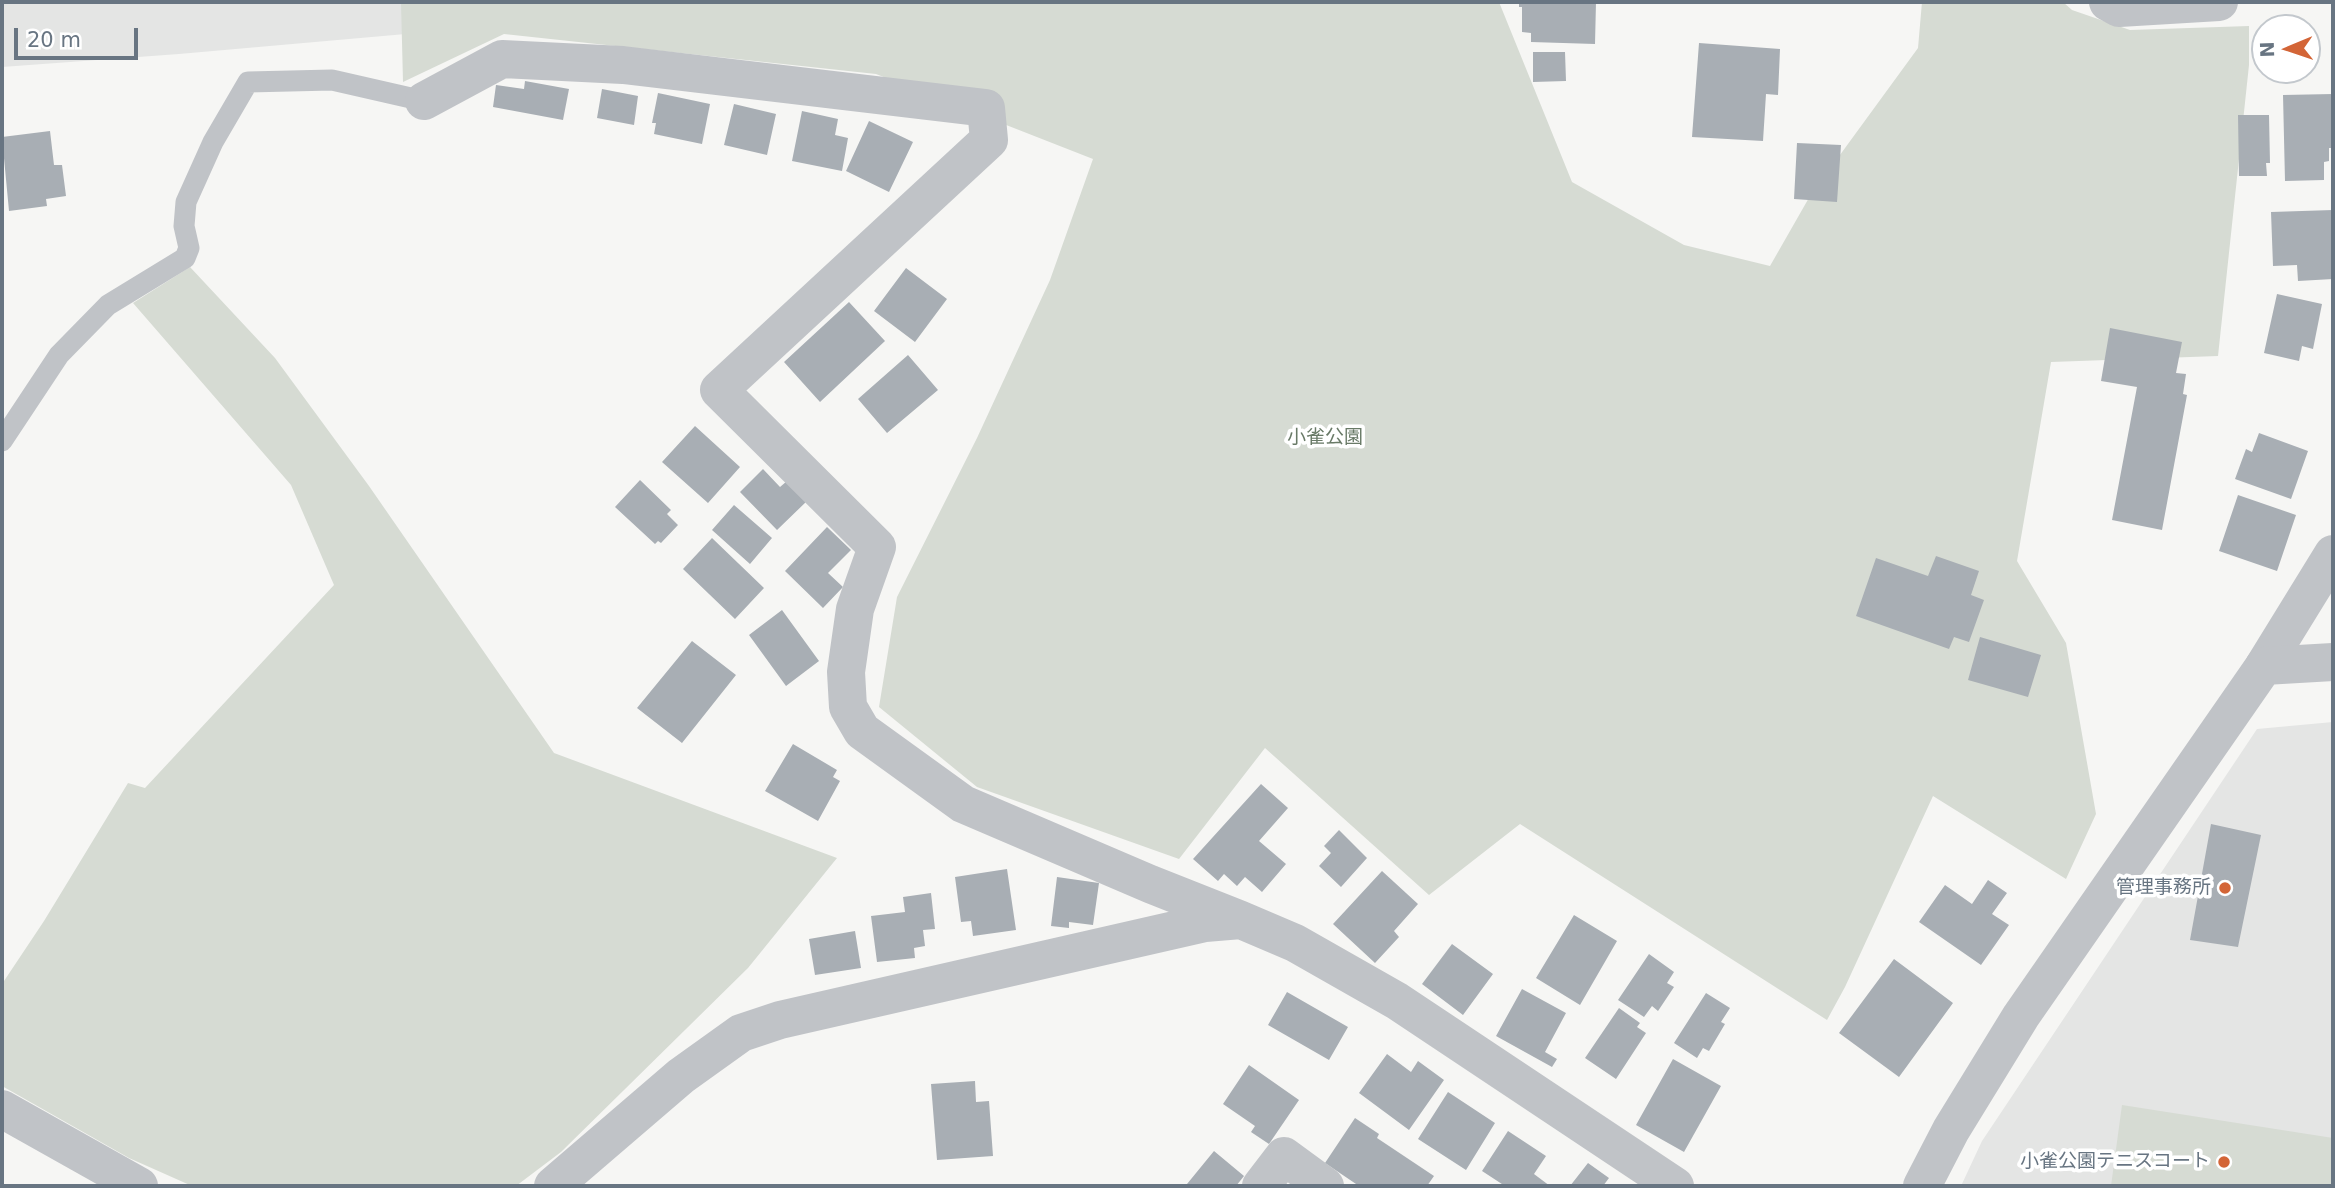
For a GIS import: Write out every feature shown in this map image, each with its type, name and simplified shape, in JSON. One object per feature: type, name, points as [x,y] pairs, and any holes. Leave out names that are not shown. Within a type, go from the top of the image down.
[{"type":"street","points":[[2108,2],[2119,8],[2219,2]]},
{"type":"street","points":[[424,101],[502,59],[623,65],[986,108],[989,139],[719,390],[877,547],[855,609],[846,672],[848,707],[862,731],[963,804],[1295,943],[1397,1001],[1675,1186]]},
{"type":"street","points":[[1922,1186],[1951,1130],[2021,1016],[2264,666],[2333,554]]},
{"type":"street","points":[[2264,666],[2333,662]]},
{"type":"street","points":[[553,1186],[681,1076],[741,1033],[780,1020],[1205,923],[1241,920]]},
{"type":"street","points":[[2,1109],[139,1186]]},
{"type":"street","points":[[1261,1186],[1284,1156],[1325,1186]]},
{"type":"lane","points":[[2,441],[59,355],[108,305],[185,258],[189,248],[184,226],[186,202],[213,142],[248,82],[332,79],[424,101]]},
{"type":"shaded area","points":[[2,2],[586,2],[587,18],[2,67]]},
{"type":"shaded area","points":[[2333,722],[2333,1186],[1961,1186],[1982,1141],[2257,729]]},
{"type":"green space","name":"小雀公園","points":[[401,2],[1499,2],[1572,182],[1684,245],[1770,266],[1810,196],[1918,48],[1922,2],[2063,2],[2072,10],[2130,30],[2249,26],[2249,65],[2218,356],[2051,362],[2017,561],[2066,643],[2096,814],[2066,879],[1933,796],[1845,987],[1827,1020],[1520,824],[1429,895],[1265,748],[1179,859],[977,787],[879,707],[897,597],[977,438],[1050,280],[1093,159],[876,74],[504,34],[403,82]]},
{"type":"green space","points":[[190,267],[275,358],[369,486],[554,753],[837,858],[748,968],[561,1152],[516,1186],[192,1186],[129,1158],[2,1086],[2,984],[44,921],[128,783],[145,788],[334,585],[291,485],[133,303]]},
{"type":"green space","name":"小雀公園テニスコート","points":[[2122,1105],[2333,1138],[2333,1186],[2111,1186]]},
{"type":"building","points":[[1519,2],[1596,2],[1595,44],[1531,42],[1531,33],[1522,32],[1522,7],[1519,7]]},
{"type":"building","points":[[1699,43],[1780,49],[1778,95],[1766,94],[1763,141],[1692,137]]},
{"type":"building","points":[[1533,52],[1565,52],[1566,81],[1533,82]]},
{"type":"building","points":[[525,81],[569,89],[563,120],[493,107],[496,85],[524,89]]},
{"type":"building","points":[[602,89],[638,96],[634,125],[597,118]]},
{"type":"building","points":[[658,93],[710,104],[702,144],[654,134],[656,123],[652,123]]},
{"type":"building","points":[[2333,94],[2333,148],[2329,148],[2329,161],[2324,162],[2324,180],[2285,181],[2283,95]]},
{"type":"building","points":[[734,104],[776,114],[767,155],[724,145]]},
{"type":"building","points":[[802,111],[838,119],[835,135],[848,138],[842,171],[792,161]]},
{"type":"building","points":[[2238,115],[2269,115],[2270,163],[2266,163],[2267,176],[2239,176]]},
{"type":"building","points":[[869,121],[913,142],[889,192],[846,171]]},
{"type":"building","points":[[50,131],[54,165],[62,165],[66,196],[46,199],[47,206],[9,211],[2,137]]},
{"type":"building","points":[[1797,143],[1841,145],[1837,202],[1794,199]]},
{"type":"building","points":[[2333,210],[2333,279],[2298,281],[2297,265],[2273,266],[2271,212]]},
{"type":"building","points":[[906,268],[947,299],[915,342],[874,311]]},
{"type":"building","points":[[2277,294],[2322,304],[2313,349],[2302,346],[2299,361],[2264,353]]},
{"type":"building","points":[[849,302],[885,341],[820,402],[784,362]]},
{"type":"building","points":[[2110,328],[2182,342],[2176,373],[2186,374],[2183,394],[2187,395],[2162,530],[2112,520],[2137,387],[2101,381]]},
{"type":"building","points":[[908,355],[938,390],[887,433],[858,399]]},
{"type":"building","points":[[695,426],[740,467],[708,503],[662,462]]},
{"type":"building","points":[[2259,433],[2308,451],[2291,499],[2235,479],[2246,449],[2252,452]]},
{"type":"building","points":[[763,469],[780,487],[787,481],[807,501],[777,530],[740,492]]},
{"type":"building","points":[[640,480],[671,510],[667,514],[678,525],[661,543],[658,541],[655,544],[615,507]]},
{"type":"building","points":[[2238,495],[2296,515],[2277,571],[2219,551]]},
{"type":"building","points":[[734,505],[772,538],[750,564],[712,530]]},
{"type":"building","points":[[827,527],[851,550],[828,573],[843,587],[823,608],[785,571]]},
{"type":"building","points":[[712,538],[764,588],[735,619],[683,569]]},
{"type":"building","points":[[1936,556],[1979,571],[1971,595],[1984,600],[1969,642],[1954,637],[1949,649],[1856,616],[1876,558],[1928,576]]},
{"type":"building","points":[[782,610],[819,661],[786,686],[749,635]]},
{"type":"building","points":[[1980,637],[2041,655],[2028,697],[1968,680]]},
{"type":"building","points":[[692,641],[736,675],[682,743],[637,708]]},
{"type":"building","points":[[793,744],[837,770],[833,777],[840,781],[818,821],[765,791]]},
{"type":"building","points":[[1261,784],[1288,808],[1259,841],[1286,864],[1262,892],[1245,877],[1237,886],[1224,874],[1218,881],[1193,859]]},
{"type":"building","name":"管理事務所","points":[[2211,824],[2261,835],[2238,947],[2190,940]]},
{"type":"building","points":[[1339,830],[1367,858],[1341,887],[1319,866],[1331,853],[1324,846]]},
{"type":"building","points":[[1007,869],[1016,930],[973,936],[971,921],[961,922],[955,877]]},
{"type":"building","points":[[1382,871],[1418,904],[1394,931],[1399,937],[1375,963],[1333,924]]},
{"type":"building","points":[[1057,877],[1099,883],[1093,925],[1069,922],[1069,928],[1051,926]]},
{"type":"building","points":[[1988,880],[2007,893],[1992,914],[2009,925],[1981,965],[1919,922],[1945,885],[1972,904]]},
{"type":"building","points":[[931,893],[935,929],[923,930],[925,946],[914,948],[915,958],[877,962],[871,916],[905,912],[903,897]]},
{"type":"building","points":[[1574,915],[1617,941],[1580,1005],[1536,978]]},
{"type":"building","points":[[855,931],[861,968],[815,975],[809,939]]},
{"type":"building","points":[[1452,944],[1493,974],[1463,1015],[1422,984]]},
{"type":"building","points":[[1649,954],[1674,972],[1667,983],[1674,987],[1658,1011],[1652,1006],[1644,1017],[1618,1000]]},
{"type":"building","points":[[1894,959],[1953,1003],[1899,1077],[1839,1033]]},
{"type":"building","points":[[1522,989],[1566,1013],[1545,1052],[1557,1059],[1552,1067],[1496,1036]]},
{"type":"building","points":[[1287,992],[1348,1027],[1329,1060],[1268,1025]]},
{"type":"building","points":[[1706,993],[1730,1008],[1721,1022],[1725,1024],[1709,1051],[1703,1048],[1697,1058],[1674,1043]]},
{"type":"building","points":[[1619,1008],[1640,1023],[1637,1027],[1646,1033],[1616,1079],[1585,1058]]},
{"type":"building","points":[[1387,1054],[1411,1072],[1418,1061],[1444,1080],[1409,1130],[1359,1093]]},
{"type":"building","points":[[1673,1059],[1721,1086],[1684,1152],[1636,1125]]},
{"type":"building","points":[[1249,1065],[1299,1100],[1269,1144],[1251,1132],[1255,1126],[1223,1104]]},
{"type":"building","points":[[975,1081],[976,1102],[989,1101],[993,1156],[937,1160],[931,1084]]},
{"type":"building","points":[[1448,1092],[1495,1123],[1466,1170],[1418,1139]]},
{"type":"building","points":[[1355,1118],[1379,1134],[1377,1138],[1434,1176],[1427,1186],[1359,1186],[1325,1163]]},
{"type":"building","points":[[1508,1131],[1546,1156],[1534,1174],[1550,1186],[1505,1186],[1482,1171]]},
{"type":"building","points":[[1214,1151],[1244,1176],[1236,1186],[1189,1186],[1187,1184]]},
{"type":"building","points":[[1588,1163],[1609,1178],[1603,1186],[1570,1186]]},
{"type":"place","name":"管理事務所","points":[[2225,888]]},
{"type":"place","name":"小雀公園テニスコート","points":[[2224,1162]]}]
